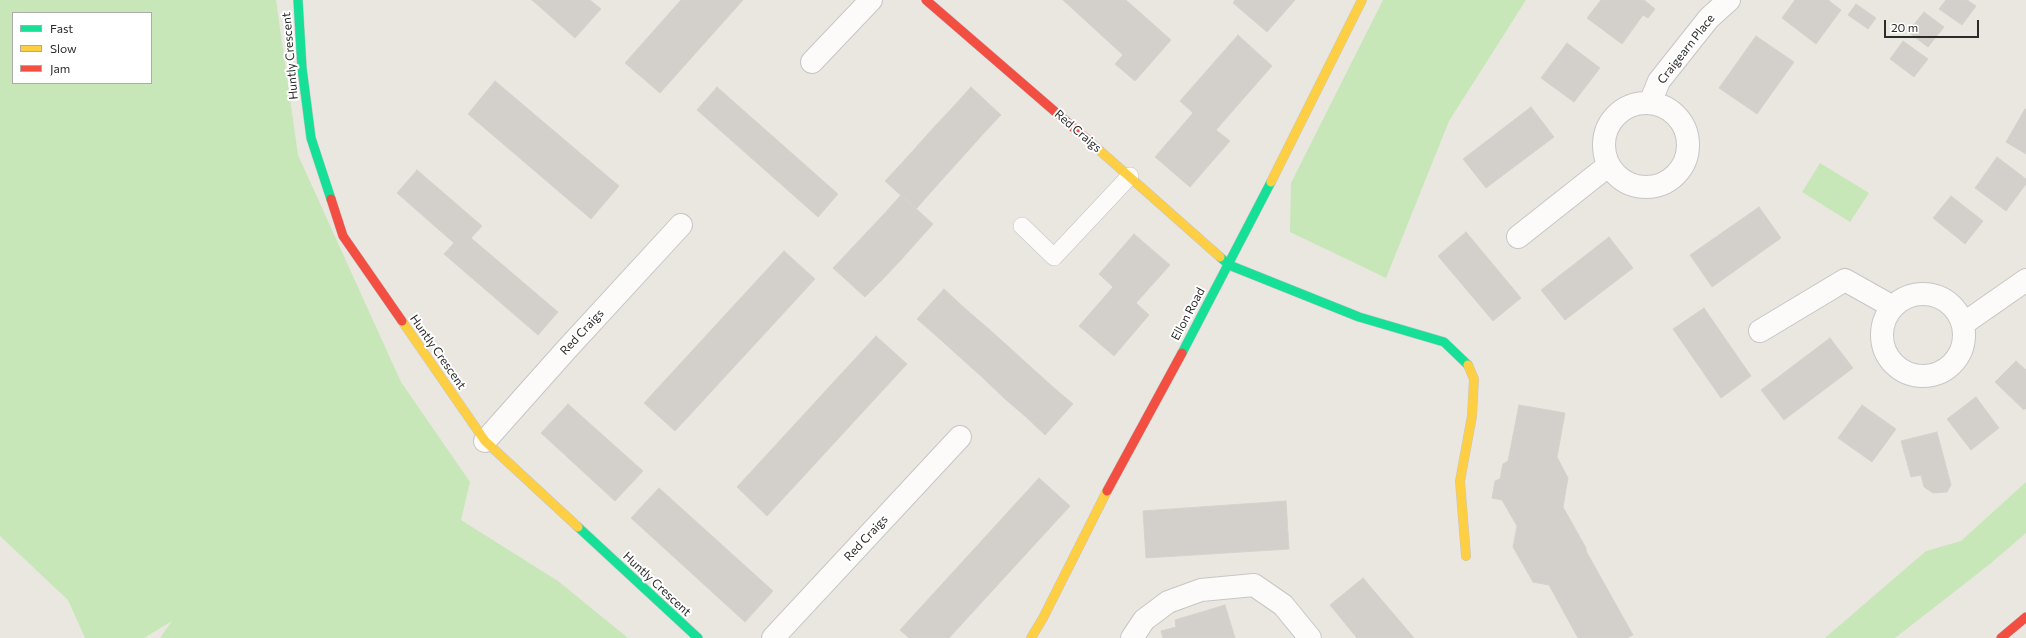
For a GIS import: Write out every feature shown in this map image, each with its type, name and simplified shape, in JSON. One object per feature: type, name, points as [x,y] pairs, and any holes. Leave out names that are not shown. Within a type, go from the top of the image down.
[{"type":"street","name":"Huntly Crescent","points":[[298,0],[302,68],[311,138],[343,236],[485,441],[698,638]]},
{"type":"street","points":[[812,62],[871,0]]},
{"type":"street","name":"Red Craigs","points":[[926,0],[1130,176],[1229,265]]},
{"type":"street","name":"Ellon Road","points":[[1031,638],[1043,618],[1097,509],[1229,265],[1362,0]]},
{"type":"street","name":"Craigearn Place","points":[[1650,103],[1659,81],[1709,18],[1728,0]]},
{"type":"street","points":[[1650,103],[1663,107],[1674,114],[1683,125],[1688,138],[1688,151],[1684,164],[1675,176],[1663,184],[1650,187],[1636,186],[1623,180],[1612,170],[1609,165],[1606,158],[1604,144],[1606,130],[1614,117],[1624,109],[1636,104],[1650,103]]},
{"type":"street","points":[[1518,237],[1609,165]]},
{"type":"street","name":"Red Craigs","points":[[485,441],[681,225]]},
{"type":"street","points":[[1229,265],[1359,317],[1444,342],[1468,364],[1474,379],[1472,416],[1460,481],[1466,556]]},
{"type":"street","points":[[1760,330],[1845,280],[1893,307]]},
{"type":"street","points":[[1963,324],[2026,280]]},
{"type":"street","points":[[1922,293],[1936,295],[1948,302],[1958,312],[1963,324],[1965,338],[1962,351],[1954,362],[1944,371],[1931,376],[1918,376],[1904,372],[1893,364],[1886,353],[1882,340],[1882,326],[1888,313],[1893,307],[1897,302],[1909,296],[1922,293]]},
{"type":"street","name":"Red Craigs","points":[[773,638],[960,437]]},
{"type":"street","points":[[1132,638],[1144,620],[1168,602],[1201,590],[1254,585],[1283,605],[1310,638]]},
{"type":"street","points":[[2001,638],[2026,616]]},
{"type":"lane","points":[[1022,226],[1054,257],[1130,176]]},
{"type":"green space","points":[[0,0],[276,0],[298,155],[401,382],[470,482],[461,520],[558,581],[628,638],[160,638],[172,621],[144,638],[85,638],[68,600],[0,536]]},
{"type":"green space","points":[[1383,0],[1526,0],[1449,121],[1386,278],[1290,232],[1291,183]]},
{"type":"green space","points":[[1820,163],[1869,193],[1850,222],[1802,192]]},
{"type":"green space","points":[[2026,482],[2026,533],[1990,564],[1895,638],[1825,638],[1926,551],[1961,541]]},
{"type":"building","points":[[532,0],[590,0],[601,9],[575,38]]},
{"type":"building","points":[[681,0],[743,0],[660,93],[625,63]]},
{"type":"building","points":[[1063,0],[1126,0],[1171,40],[1135,81],[1115,64],[1123,55]]},
{"type":"building","points":[[1235,0],[1295,0],[1267,32],[1233,3]]},
{"type":"building","points":[[1601,0],[1644,0],[1655,9],[1648,18],[1643,15],[1622,44],[1587,18]]},
{"type":"building","points":[[1795,0],[1828,0],[1841,10],[1816,44],[1782,18]]},
{"type":"building","points":[[1946,0],[1967,0],[1976,6],[1962,25],[1939,9]]},
{"type":"building","points":[[1856,4],[1876,18],[1868,29],[1848,15]]},
{"type":"building","points":[[1924,12],[1944,27],[1928,47],[1908,32]]},
{"type":"building","points":[[1238,35],[1272,66],[1216,130],[1230,141],[1190,187],[1155,157],[1193,113],[1180,101]]},
{"type":"building","points":[[1756,36],[1794,62],[1757,114],[1719,88]]},
{"type":"building","points":[[1903,41],[1928,59],[1914,77],[1890,59]]},
{"type":"building","points":[[1567,43],[1600,68],[1574,102],[1541,78]]},
{"type":"building","points":[[495,81],[619,186],[591,219],[468,114]]},
{"type":"building","points":[[717,87],[838,194],[818,217],[697,110]]},
{"type":"building","points":[[971,87],[1001,115],[983,134],[953,107]]},
{"type":"building","points":[[953,107],[983,134],[966,153],[935,126]]},
{"type":"building","points":[[1531,107],[1554,137],[1486,188],[1463,159]]},
{"type":"building","points":[[2025,109],[2026,110],[2026,154],[2006,142]]},
{"type":"building","points":[[935,126],[966,153],[949,172],[918,145]]},
{"type":"building","points":[[918,145],[949,172],[931,192],[900,165]]},
{"type":"building","points":[[1997,157],[2026,179],[2026,184],[2006,211],[1975,188]]},
{"type":"building","points":[[900,165],[931,192],[916,209],[885,181]]},
{"type":"building","points":[[417,170],[482,226],[471,238],[558,312],[538,335],[444,254],[454,243],[397,193]]},
{"type":"building","points":[[901,195],[933,224],[916,243],[884,214]]},
{"type":"building","points":[[1951,196],[1983,221],[1965,244],[1933,218]]},
{"type":"building","points":[[1759,207],[1781,238],[1712,287],[1690,255]]},
{"type":"building","points":[[884,214],[916,243],[900,261],[868,231]]},
{"type":"building","points":[[868,231],[900,261],[883,279],[851,249]]},
{"type":"building","points":[[1466,232],[1521,298],[1493,321],[1438,256]]},
{"type":"building","points":[[1134,234],[1170,265],[1136,303],[1149,315],[1114,356],[1079,326],[1113,287],[1099,274]]},
{"type":"building","points":[[1609,237],[1633,268],[1565,320],[1541,290]]},
{"type":"building","points":[[851,249],[883,279],[865,297],[833,268]]},
{"type":"building","points":[[784,251],[815,279],[675,431],[644,403]]},
{"type":"building","points":[[944,289],[969,312],[942,341],[917,319]]},
{"type":"building","points":[[1704,308],[1751,376],[1721,398],[1673,329]]},
{"type":"building","points":[[969,312],[990,330],[963,360],[942,341]]},
{"type":"building","points":[[990,330],[1010,348],[983,378],[963,360]]},
{"type":"building","points":[[876,336],[907,364],[767,516],[737,487]]},
{"type":"building","points":[[1830,338],[1853,368],[1784,420],[1761,390]]},
{"type":"building","points":[[1010,348],[1032,368],[1005,399],[983,378]]},
{"type":"building","points":[[2016,361],[2026,370],[2026,408],[2024,410],[1995,382]]},
{"type":"building","points":[[1032,368],[1053,387],[1026,417],[1005,399]]},
{"type":"building","points":[[1053,387],[1073,404],[1045,435],[1026,417]]},
{"type":"building","points":[[1976,397],[1999,428],[1971,450],[1947,419]]},
{"type":"building","points":[[568,404],[643,471],[615,501],[541,433]]},
{"type":"building","points":[[1519,405],[1565,413],[1557,457],[1568,478],[1563,507],[1633,635],[1627,638],[1578,638],[1549,585],[1533,582],[1513,547],[1517,526],[1502,500],[1492,498],[1495,481],[1500,479],[1503,464],[1508,461]]},
{"type":"building","points":[[1862,405],[1896,429],[1872,462],[1838,438]]},
{"type":"building","points":[[1937,432],[1951,485],[1947,492],[1933,493],[1924,487],[1921,475],[1911,477],[1901,441]]},
{"type":"building","points":[[1039,478],[1070,506],[949,638],[909,638],[900,630]]},
{"type":"building","points":[[659,488],[773,591],[745,622],[631,518]]},
{"type":"building","points":[[1286,501],[1289,549],[1146,558],[1143,511]]},
{"type":"building","points":[[1363,578],[1414,638],[1357,638],[1330,605]]},
{"type":"building","points":[[1225,605],[1235,638],[1163,638],[1161,631],[1176,627],[1175,620]]},
{"type":"traffic: fast","points":[[298,0],[302,68],[311,138],[331,199]]},
{"type":"traffic: fast","points":[[1182,353],[1271,182]]},
{"type":"traffic: fast","points":[[1220,257],[1229,265],[1359,317],[1444,342],[1468,365]]},
{"type":"traffic: fast","points":[[578,527],[698,638]]},
{"type":"traffic: slow","points":[[1271,182],[1362,0]]},
{"type":"traffic: slow","points":[[1089,141],[1220,257]]},
{"type":"traffic: slow","points":[[402,321],[485,441],[578,527]]},
{"type":"traffic: slow","points":[[1466,556],[1460,481],[1472,416],[1474,379],[1468,365]]},
{"type":"traffic: slow","points":[[1031,638],[1043,618],[1107,491]]},
{"type":"traffic: jam","points":[[926,0],[1089,141]]},
{"type":"traffic: jam","points":[[331,199],[343,236],[402,321]]},
{"type":"traffic: jam","points":[[1107,491],[1182,353]]},
{"type":"traffic: jam","points":[[2001,638],[2026,617]]}]
